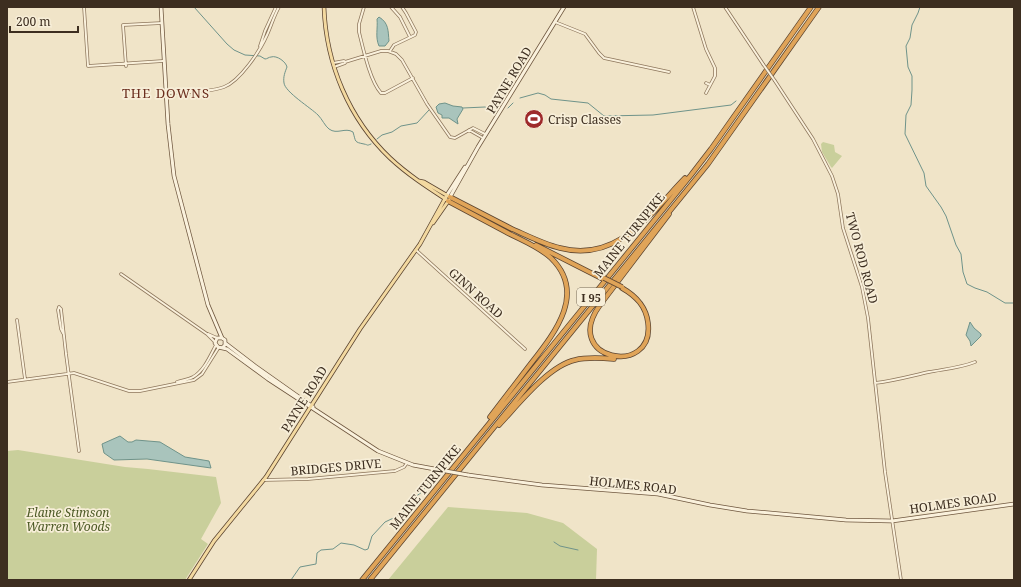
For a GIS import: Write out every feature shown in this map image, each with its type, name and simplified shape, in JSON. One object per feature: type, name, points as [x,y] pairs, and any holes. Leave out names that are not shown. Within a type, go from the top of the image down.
[{"type":"highway","name":"MAINE TURNPIKE","points":[[362,580],[701,162],[812,7]]},
{"type":"highway","name":"MAINE TURNPIKE","points":[[370,580],[711,159],[819,7]]},
{"type":"highway","points":[[510,228],[551,245],[565,249],[586,250],[609,245],[625,237],[636,229],[701,162]]},
{"type":"highway","points":[[448,198],[510,228],[636,296],[643,304],[648,314],[650,325],[647,341],[641,349],[632,356],[581,358],[561,365],[544,378],[482,442]]},
{"type":"highway","points":[[448,198],[538,249],[555,263],[561,272],[565,282],[566,292],[566,303],[562,319],[552,335],[468,449]]},
{"type":"highway","points":[[622,288],[636,297],[643,306],[648,318],[648,331],[645,342],[639,350],[629,355],[619,357],[603,352],[596,345],[590,330],[592,319],[600,305],[668,217],[670,210]]},
{"type":"highway","points":[[506,232],[604,278]]},
{"type":"main road","points":[[324,7],[327,36],[334,65],[347,100],[368,133],[393,161],[419,181],[424,182],[448,198]]},
{"type":"main road","name":"PAYNE ROAD","points":[[189,580],[214,541],[263,480],[312,406],[360,329],[416,250],[448,198]]},
{"type":"street","points":[[84,7],[88,66],[163,61]]},
{"type":"street","points":[[7,382],[68,373],[135,391],[176,383],[191,378],[197,374],[207,362],[219,342],[218,327],[208,305],[175,183],[163,61],[161,7]]},
{"type":"street","points":[[259,48],[276,7]]},
{"type":"street","points":[[166,93],[211,90],[225,87],[240,75],[259,48],[279,7]]},
{"type":"street","points":[[364,7],[358,28],[373,79],[378,89],[382,93],[386,92],[413,78]]},
{"type":"street","points":[[391,7],[399,16],[410,37]]},
{"type":"street","points":[[390,52],[394,45],[415,34],[416,31],[402,7]]},
{"type":"street","name":"PAYNE ROAD","points":[[448,198],[564,7]]},
{"type":"street","points":[[693,7],[705,47],[715,68],[715,76],[706,93]]},
{"type":"street","name":"TWO ROD ROAD","points":[[725,7],[817,147],[835,182],[843,230],[857,269],[865,300],[892,520],[901,580]]},
{"type":"street","points":[[555,22],[586,34],[604,58],[669,72]]},
{"type":"street","points":[[126,66],[123,25],[162,23]]},
{"type":"street","points":[[334,65],[345,63],[381,51],[396,54],[401,58],[428,104],[450,137],[455,138],[472,128],[475,128],[486,135]]},
{"type":"street","points":[[706,83],[710,85]]},
{"type":"street","points":[[469,130],[484,138]]},
{"type":"street","name":"GINN ROAD","points":[[416,250],[525,349]]},
{"type":"street","points":[[121,274],[312,406]]},
{"type":"street","points":[[63,332],[61,329],[58,310],[60,307],[62,309],[63,332],[79,452]]},
{"type":"street","points":[[17,320],[25,379]]},
{"type":"street","points":[[219,342],[225,340],[225,343],[312,406]]},
{"type":"street","points":[[219,342],[225,343]]},
{"type":"street","points":[[875,383],[894,381],[929,372],[967,366],[975,362]]},
{"type":"street","points":[[967,366],[968,370]]},
{"type":"street","name":"HOLMES ROAD","points":[[312,406],[369,446],[407,463],[468,475],[542,486],[658,494],[716,506],[766,513],[846,520],[892,520],[1014,504]]},
{"type":"street","name":"BRIDGES DRIVE","points":[[263,480],[308,479],[395,471],[404,467],[407,463]]},
{"type":"green space","points":[[823,142],[834,145],[835,152],[842,156],[832,168],[822,152],[821,144]]},
{"type":"green space","name":"Elaine Stimson Warren Woods","points":[[18,450],[125,467],[216,477],[221,503],[201,539],[208,544],[185,580],[7,580],[7,451]]},
{"type":"green space","points":[[448,507],[527,513],[563,523],[597,549],[596,580],[388,580]]},
{"type":"water","points":[[379,17],[385,22],[388,31],[389,41],[385,46],[379,46],[378,43],[377,19]]},
{"type":"water","points":[[445,103],[462,107],[463,109],[457,119],[458,124],[449,118],[442,118],[442,115],[438,113],[436,107],[439,104]]},
{"type":"water","points":[[970,322],[981,334],[981,336],[971,346],[966,335]]},
{"type":"water","points":[[120,436],[128,442],[136,440],[160,442],[185,457],[209,461],[211,468],[147,459],[114,460],[104,453],[102,444]]},
{"type":"waterway","points":[[194,7],[234,50],[245,55],[260,56],[265,59],[276,57],[283,61],[287,67],[284,79],[285,87],[318,115],[329,129],[332,131],[347,130],[353,132],[357,142],[368,145],[371,144]]},
{"type":"waterway","points":[[920,7],[912,25],[910,38],[906,46],[908,67],[912,76],[912,90],[911,105],[906,115],[905,134],[924,173],[926,186],[946,216],[956,245],[961,254],[963,272],[967,284],[987,292],[1005,303],[1014,303]]},
{"type":"waterway","points":[[520,98],[538,93],[551,99],[588,103],[604,116],[653,115],[731,105],[736,101]]},
{"type":"waterway","points":[[508,108],[513,103]]},
{"type":"waterway","points":[[463,108],[485,107],[490,109],[501,105]]},
{"type":"waterway","points":[[377,139],[401,126],[417,123],[429,110]]},
{"type":"waterway","points":[[291,580],[300,567],[316,564],[317,553],[321,550],[333,549],[341,543],[354,545],[365,550],[368,549],[372,536],[385,522],[400,515],[411,500],[422,492],[431,479]]},
{"type":"waterway","points":[[554,542],[560,546],[578,550]]},
{"type":"place","name":"Crisp Classes","points":[[534,119]]},
{"type":"district","name":"THE DOWNS","points":[[166,93]]}]
